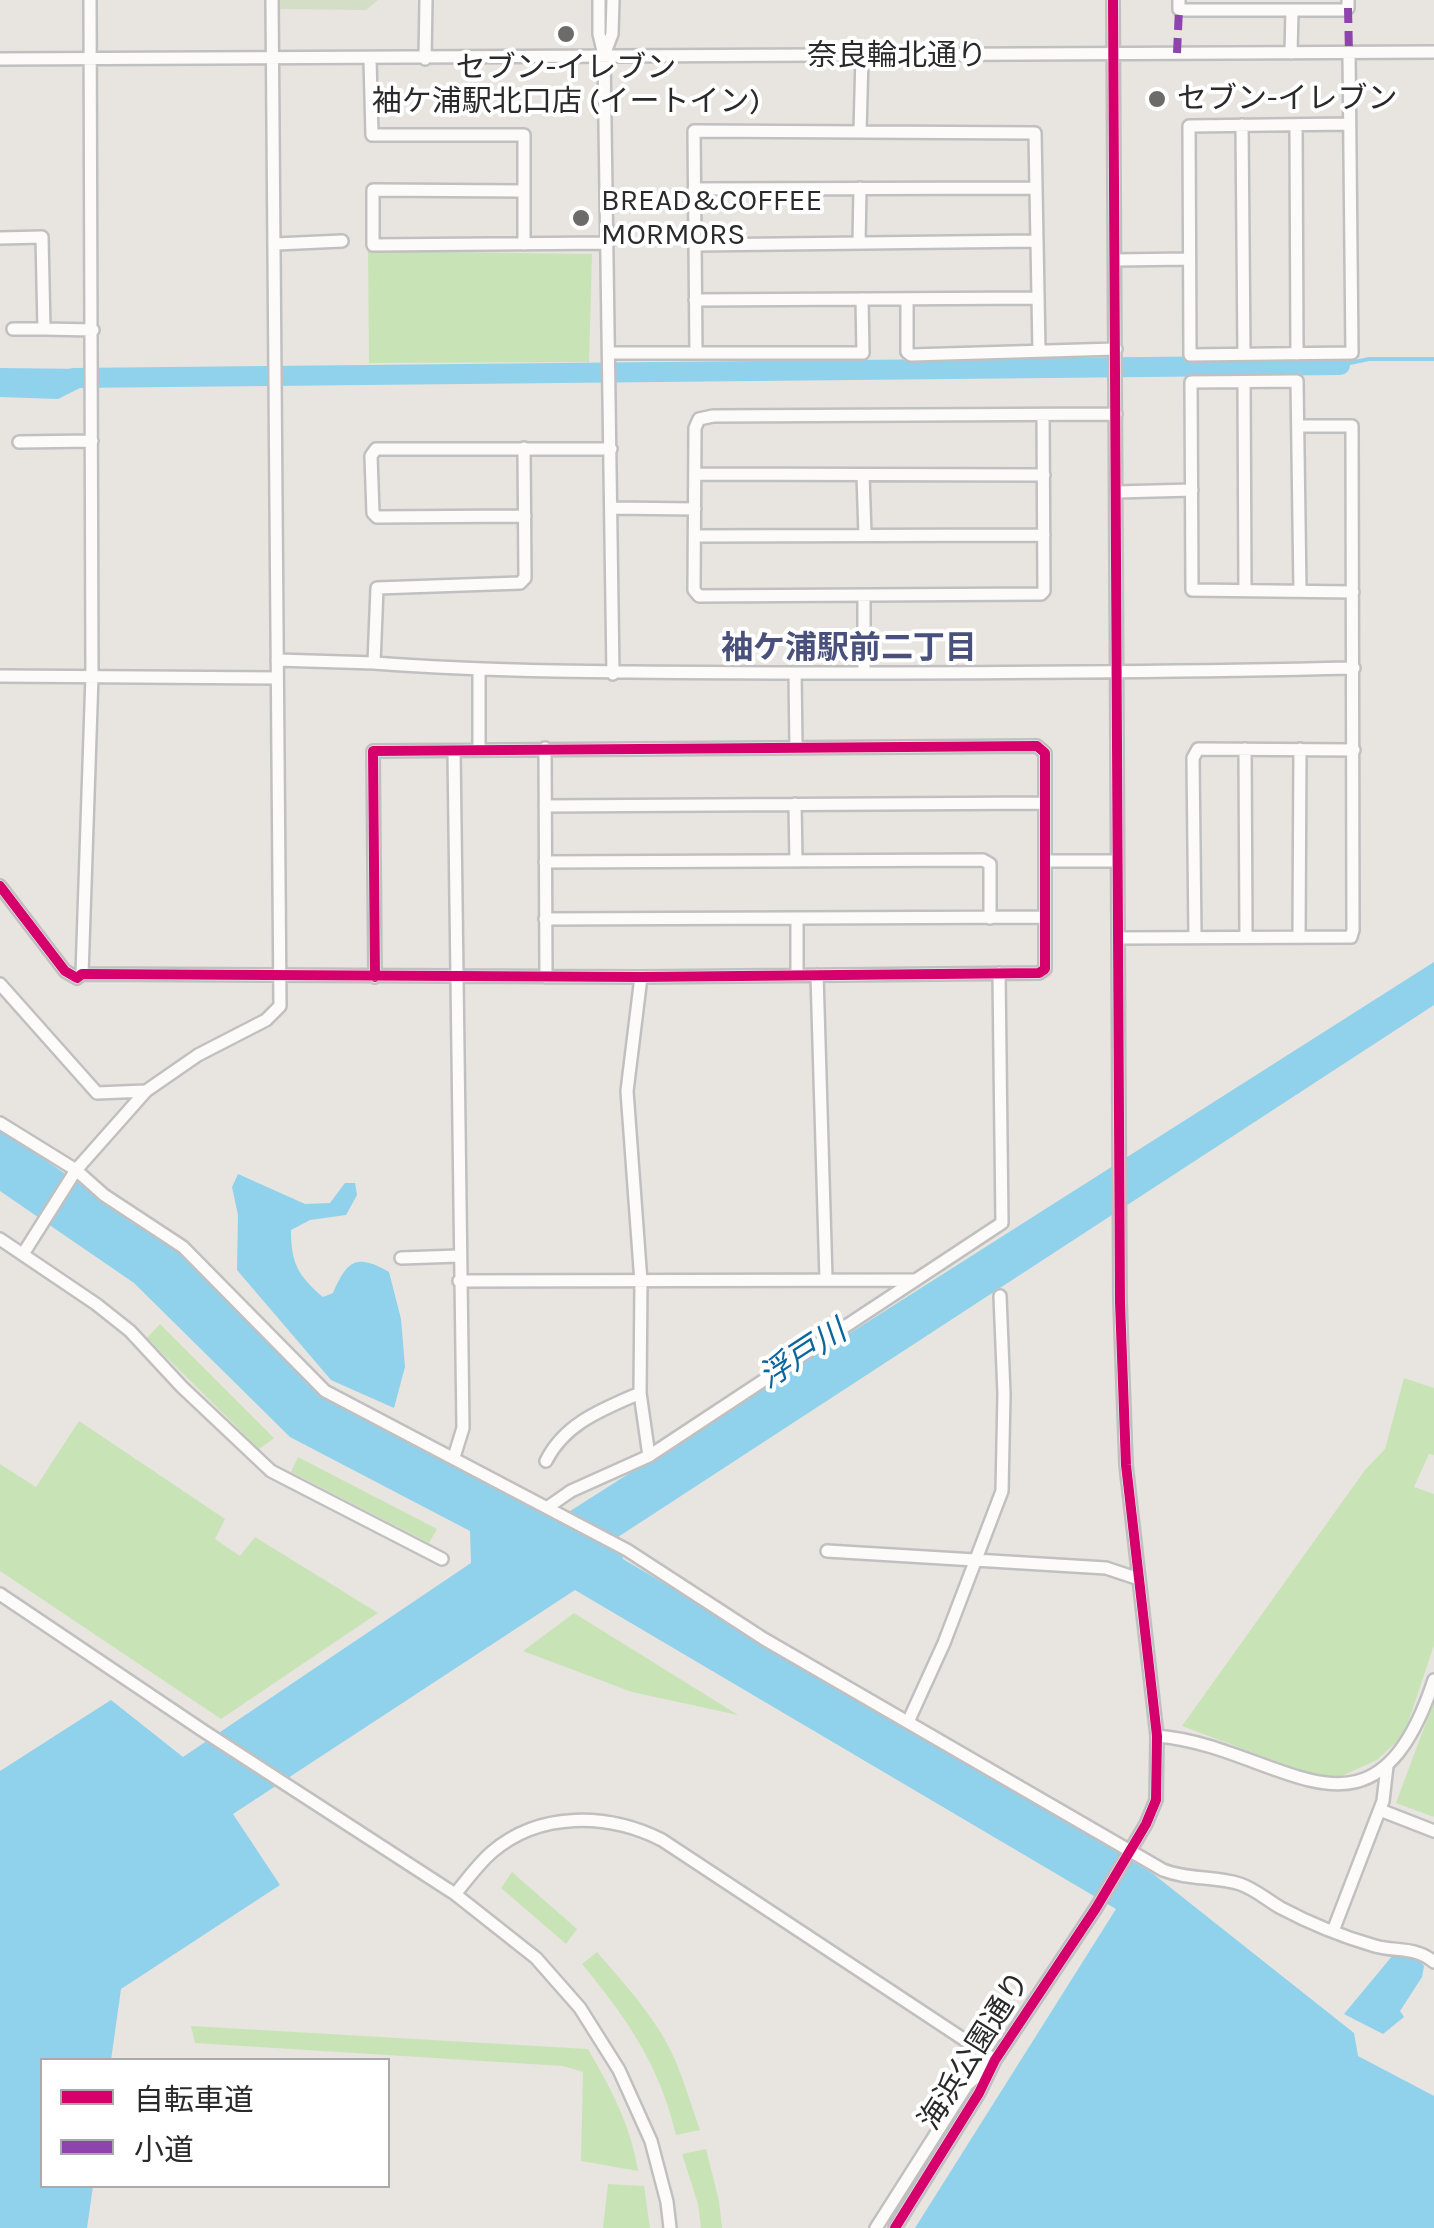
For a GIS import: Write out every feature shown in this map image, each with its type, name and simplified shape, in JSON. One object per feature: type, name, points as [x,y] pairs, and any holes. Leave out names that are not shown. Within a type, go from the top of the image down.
[{"type":"street","points":[[82,974],[92,676],[90,0]]},
{"type":"street","points":[[23,1254],[76,1170],[146,1091],[198,1055],[266,1020],[280,1006],[272,0]]},
{"type":"street","points":[[426,0],[426,59]]},
{"type":"street","points":[[599,0],[608,244],[612,674]]},
{"type":"street","points":[[604,55],[612,34],[612,0]]},
{"type":"street","name":"海浜公園通り","points":[[894,2228],[979,2094],[995,2060],[1096,1908],[1156,1800],[1157,1736],[1122,1405],[1113,0]]},
{"type":"street","points":[[1180,0],[1183,10],[1230,5],[1344,10],[1348,0]]},
{"type":"street","points":[[1291,52],[1292,10]]},
{"type":"street","points":[[1349,52],[1352,353],[1190,355],[1188,126],[1349,124]]},
{"type":"street","name":"奈良輪北通り","points":[[0,59],[1434,52]]},
{"type":"street","points":[[860,132],[862,56]]},
{"type":"street","points":[[370,59],[372,135],[524,135],[524,244]]},
{"type":"street","points":[[1242,125],[1244,354]]},
{"type":"street","points":[[1296,125],[1297,354]]},
{"type":"street","points":[[696,353],[694,131],[1035,133],[1039,351]]},
{"type":"street","points":[[859,243],[860,188]]},
{"type":"street","points":[[694,189],[1036,188]]},
{"type":"street","points":[[524,190],[373,190],[373,246],[608,244]]},
{"type":"street","points":[[0,238],[42,237],[44,329]]},
{"type":"street","points":[[276,244],[342,241]]},
{"type":"street","points":[[695,245],[1036,241]]},
{"type":"street","points":[[1114,260],[1189,259]]},
{"type":"street","points":[[695,300],[1037,298]]},
{"type":"street","points":[[610,353],[863,354],[862,300]]},
{"type":"street","points":[[907,300],[907,352],[912,355],[1039,351],[1116,354]]},
{"type":"street","points":[[14,329],[93,330]]},
{"type":"street","points":[[1300,591],[1298,381],[1191,382],[1192,590],[1354,592]]},
{"type":"street","points":[[1244,382],[1245,590]]},
{"type":"street","points":[[1043,415],[1041,594],[699,596],[694,590],[695,428],[699,419],[1116,414]]},
{"type":"street","points":[[1118,938],[1350,938],[1354,930],[1352,426],[1298,426]]},
{"type":"street","points":[[19,442],[92,442]]},
{"type":"street","points":[[374,663],[377,588],[520,583],[526,578],[524,448]]},
{"type":"street","points":[[524,516],[376,517],[371,456],[376,449],[611,449]]},
{"type":"street","points":[[695,474],[1044,475]]},
{"type":"street","points":[[863,475],[864,536]]},
{"type":"street","points":[[1116,492],[1192,490]]},
{"type":"street","points":[[611,508],[695,509]]},
{"type":"street","points":[[694,536],[1044,535]]},
{"type":"street","points":[[864,596],[864,673]]},
{"type":"street","points":[[277,660],[612,674],[1117,674],[1354,668]]},
{"type":"street","points":[[479,671],[479,749]]},
{"type":"street","points":[[795,673],[796,747]]},
{"type":"street","points":[[0,676],[277,678]]},
{"type":"street","points":[[0,886],[65,971],[76,978],[82,974],[279,977],[1039,974],[1045,969],[1045,753],[1037,746],[373,751],[374,976]]},
{"type":"street","points":[[545,748],[546,977]]},
{"type":"street","points":[[1195,938],[1193,758],[1198,749],[1354,750]]},
{"type":"street","points":[[1246,749],[1246,938]]},
{"type":"street","points":[[1300,749],[1300,938]]},
{"type":"street","points":[[454,751],[463,1428],[454,1457]]},
{"type":"street","points":[[545,806],[1045,803]]},
{"type":"street","points":[[795,804],[796,861]]},
{"type":"street","points":[[545,862],[983,860],[990,864],[990,918]]},
{"type":"street","points":[[1046,861],[1116,862]]},
{"type":"street","points":[[796,975],[797,918]]},
{"type":"street","points":[[546,919],[1045,918]]},
{"type":"street","points":[[548,1507],[571,1491],[649,1456],[1002,1224],[999,973]]},
{"type":"street","points":[[816,975],[826,1280]]},
{"type":"street","points":[[641,977],[627,1091],[641,1282],[640,1393],[649,1456]]},
{"type":"street","points":[[0,984],[97,1093],[146,1091]]},
{"type":"street","points":[[0,1123],[76,1170],[104,1195],[183,1247],[318,1387],[621,1547],[764,1638],[1182,1878],[1238,1883],[1281,1908],[1333,1930],[1378,1948],[1403,1948],[1425,1954],[1434,1962]]},
{"type":"street","points":[[0,1238],[130,1331],[271,1471],[442,1558]]},
{"type":"street","points":[[401,1258],[459,1256]]},
{"type":"street","points":[[460,1280],[914,1280]]},
{"type":"street","points":[[908,1722],[944,1643],[1002,1491],[1000,1296]]},
{"type":"street","points":[[546,1461],[564,1434],[598,1411],[640,1393]]},
{"type":"street","points":[[827,1551],[1106,1568],[1139,1579]]},
{"type":"street","points":[[0,1594],[456,1894],[536,1958],[600,2037],[651,2140],[670,2228]]},
{"type":"street","points":[[1157,1736],[1191,1740],[1292,1778],[1330,1785],[1362,1778],[1387,1766],[1408,1743],[1434,1680]]},
{"type":"street","points":[[1333,1930],[1380,1810],[1387,1766]]},
{"type":"street","points":[[1380,1810],[1434,1831]]},
{"type":"street","points":[[456,1894],[492,1852],[529,1830],[580,1820],[614,1821],[638,1828],[662,1840],[995,2060]]},
{"type":"street","name":"海浜公園通り","points":[[876,2228],[967,2085],[995,2060]]},
{"type":"green space","points":[[280,0],[378,0],[366,10],[280,9]]},
{"type":"green space","points":[[368,251],[592,254],[589,362],[369,363]]},
{"type":"green space","points":[[160,1324],[274,1438],[259,1449],[147,1338]]},
{"type":"green space","points":[[1404,1378],[1434,1388],[1434,1455],[1429,1454],[1414,1487],[1434,1494],[1434,1645],[1404,1735],[1377,1760],[1335,1779],[1302,1771],[1182,1726],[1365,1470],[1385,1449]]},
{"type":"green space","points":[[79,1421],[225,1519],[215,1539],[240,1556],[255,1537],[378,1613],[221,1719],[0,1571],[0,1464],[36,1487]]},
{"type":"green space","points":[[298,1457],[437,1529],[429,1543],[291,1472]]},
{"type":"green space","points":[[574,1613],[738,1715],[632,1692],[523,1651]]},
{"type":"green space","points":[[1434,1701],[1434,1817],[1396,1803]]},
{"type":"green space","points":[[512,1872],[577,1929],[566,1944],[501,1888]]},
{"type":"green space","points":[[597,1952],[661,2032],[700,2130],[676,2135],[651,2064],[614,2004],[582,1964]]},
{"type":"green space","points":[[191,2026],[588,2049],[625,2123],[638,2171],[581,2161],[583,2072],[563,2066],[195,2043]]},
{"type":"green space","points":[[706,2149],[722,2228],[701,2228],[698,2204],[682,2154]]},
{"type":"green space","points":[[608,2184],[644,2186],[650,2228],[603,2228]]},
{"type":"water","points":[[0,368],[85,369],[86,385],[58,399],[0,397]]},
{"type":"water","points":[[1434,962],[1434,1005],[618,1537],[623,1559],[1152,1873],[1354,2033],[1358,2056],[1434,2096],[1434,2228],[915,2228],[1116,1909],[575,1590],[233,1814],[280,1885],[121,1989],[111,2058],[40,2058],[40,2188],[93,2188],[87,2228],[0,2228],[0,1771],[111,1700],[183,1757],[471,1563],[470,1531],[290,1437],[134,1283],[0,1191],[0,1129],[176,1250],[318,1394],[556,1520]]},
{"type":"water","points":[[238,1174],[305,1204],[330,1203],[345,1183],[355,1183],[357,1195],[346,1215],[310,1220],[291,1230],[292,1251],[302,1275],[323,1297],[333,1293],[354,1263],[368,1263],[389,1272],[401,1319],[405,1367],[394,1408],[331,1380],[237,1270],[238,1215],[232,1187]]},
{"type":"water","points":[[1393,1955],[1419,1960],[1424,1966],[1422,1977],[1400,2011],[1404,2017],[1383,2034],[1344,2014]]},
{"type":"waterway","points":[[1340,365],[1369,359],[1434,359]]},
{"type":"waterway","points":[[73,378],[1340,365]]},
{"type":"marked path","points":[[1348,8],[1349,53]]},
{"type":"marked path","points":[[1177,53],[1179,9]]},
{"type":"cycle path","points":[[895,2228],[979,2093],[995,2060],[1096,1908],[1156,1800],[1157,1736],[1126,1465],[1120,1302],[1113,0]]},
{"type":"cycle path","points":[[0,886],[65,971],[77,978],[82,974],[641,977],[1039,973],[1045,969],[1045,753],[1037,746],[373,751],[375,977]]},
{"type":"place","name":"セブン-イレブン 袖ケ浦駅北口店 (イートイン)","points":[[566,34]]},
{"type":"place","name":"セブン-イレブン","points":[[1157,99]]},
{"type":"place","name":"BREAD&COFFEE MORMORS","points":[[581,218]]},
{"type":"district","name":"袖ケ浦駅前二丁目","points":[[849,649]]},
{"type":"water label","name":"浮戸川","points":[[803,1355]]}]
